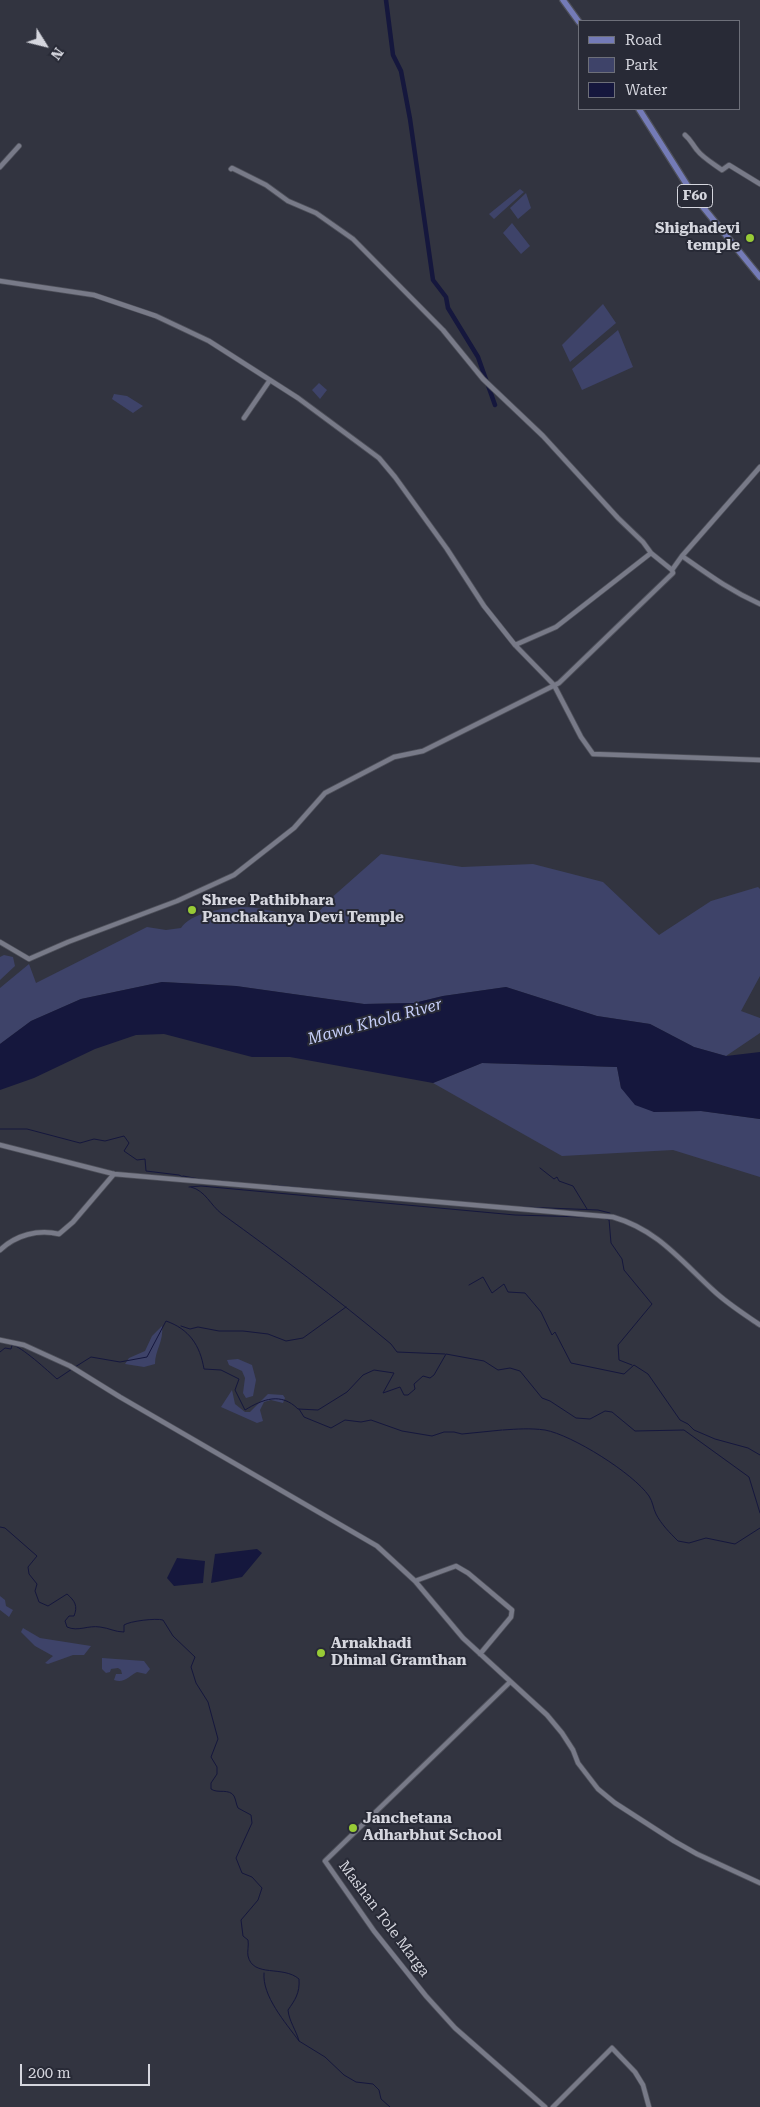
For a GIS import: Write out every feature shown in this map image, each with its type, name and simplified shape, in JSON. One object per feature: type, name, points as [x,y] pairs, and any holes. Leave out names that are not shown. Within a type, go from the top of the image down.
[{"type":"main road","points":[[563,0],[578,21]]},
{"type":"main road","name":"F60","points":[[640,110],[703,208],[759,275]]},
{"type":"street","points":[[685,135],[693,141],[696,149],[703,156],[722,170],[729,166],[760,184]]},
{"type":"street","points":[[0,167],[19,146]]},
{"type":"street","points":[[230,169],[232,168],[249,176],[288,201],[316,213],[353,239],[443,330],[483,379],[543,436],[618,518],[644,542],[651,554],[672,570]]},
{"type":"street","points":[[0,281],[94,295],[156,316],[209,341],[270,380],[378,458],[395,477],[447,549],[484,606],[515,645],[554,685],[581,737],[593,754],[760,760]]},
{"type":"street","points":[[244,418],[270,380]]},
{"type":"street","points":[[0,942],[29,959],[68,942],[178,901],[234,876],[294,828],[325,793],[394,757],[424,751],[554,685],[572,671],[649,598],[672,573],[672,570],[682,556],[760,467]]},
{"type":"street","points":[[515,645],[556,627],[651,554]]},
{"type":"street","points":[[682,556],[699,570],[734,592],[760,604]]},
{"type":"street","points":[[0,1145],[114,1174],[613,1217],[642,1228],[671,1250],[715,1292],[760,1325]]},
{"type":"street","points":[[0,1250],[8,1242],[26,1235],[50,1232],[59,1234],[73,1222],[114,1174]]},
{"type":"street","points":[[0,1340],[24,1345],[70,1366],[377,1546],[415,1581],[463,1638],[562,1733],[593,1784],[615,1803],[696,1854],[760,1883]]},
{"type":"street","points":[[415,1581],[456,1566],[468,1573],[512,1610],[511,1617],[480,1654]]},
{"type":"street","name":"Mashan Tole Marga","points":[[510,1682],[325,1861],[374,1931],[426,1996],[455,2028],[545,2107]]},
{"type":"street","points":[[554,2107],[612,2048],[635,2072],[643,2085],[649,2107]]},
{"type":"green space","points":[[520,189],[524,192],[494,219],[489,214]]},
{"type":"green space","points":[[526,193],[531,208],[518,219],[510,208]]},
{"type":"green space","points":[[512,223],[530,246],[521,254],[503,233]]},
{"type":"green space","points":[[603,304],[616,323],[570,362],[562,345]]},
{"type":"green space","points":[[618,330],[633,367],[582,390],[572,369]]},
{"type":"green space","points":[[319,383],[327,390],[320,399],[312,390]]},
{"type":"green space","points":[[114,394],[127,396],[143,406],[133,413],[112,399]]},
{"type":"green space","points":[[381,854],[462,867],[533,864],[603,882],[659,935],[711,901],[758,887],[760,889],[760,976],[741,1011],[760,1018],[760,1033],[726,1056],[694,1047],[650,1024],[597,1016],[506,987],[443,996],[414,1003],[364,1004],[236,986],[162,982],[81,999],[31,1021],[0,1044],[0,988],[29,964],[36,983],[147,927],[166,930],[181,928],[195,917],[228,908],[257,908],[311,921],[329,900]]},
{"type":"green space","points":[[4,955],[13,957],[15,966],[0,980],[0,957]]},
{"type":"green space","points":[[482,1063],[617,1067],[621,1088],[654,1112],[701,1111],[760,1119],[760,1177],[673,1150],[562,1156],[433,1083]]},
{"type":"green space","points":[[162,1326],[162,1336],[155,1364],[144,1367],[125,1364],[129,1358],[145,1351],[152,1336]]},
{"type":"green space","points":[[238,1359],[252,1365],[256,1380],[253,1396],[246,1398],[243,1393],[245,1378],[242,1371],[229,1365],[227,1360]]},
{"type":"green space","points":[[232,1390],[235,1404],[245,1412],[250,1412],[268,1394],[283,1395],[285,1398],[283,1403],[271,1400],[264,1402],[260,1410],[263,1421],[257,1423],[221,1407]]},
{"type":"green space","points":[[0,1596],[5,1600],[6,1606],[13,1610],[9,1617],[0,1610]]},
{"type":"green space","points":[[23,1628],[40,1638],[91,1646],[84,1655],[73,1655],[48,1664],[45,1663],[53,1656],[35,1646],[21,1632]]},
{"type":"green space","points":[[102,1658],[144,1661],[150,1669],[146,1674],[137,1672],[124,1680],[118,1681],[114,1680],[116,1674],[122,1674],[121,1670],[118,1668],[111,1669],[110,1672],[106,1673],[102,1669]]},
{"type":"water","name":"Mawa Khola River","points":[[162,982],[236,986],[364,1004],[414,1003],[443,996],[506,987],[597,1016],[650,1024],[694,1047],[726,1056],[760,1052],[760,1119],[701,1111],[654,1112],[635,1105],[621,1088],[617,1067],[482,1063],[433,1083],[290,1057],[252,1057],[164,1034],[136,1035],[95,1049],[34,1078],[0,1090],[0,1044],[31,1021],[81,999]]},
{"type":"water","points":[[257,1549],[262,1553],[242,1577],[211,1583],[215,1554]]},
{"type":"water","points":[[177,1558],[205,1561],[203,1583],[174,1586],[167,1578]]},
{"type":"waterway","points":[[386,0],[393,55],[401,71],[410,119],[433,280],[446,297],[448,308],[478,357],[495,405]]},
{"type":"waterway","points":[[0,1129],[27,1129],[80,1143],[94,1139],[105,1141],[124,1136],[129,1143],[124,1151],[137,1160],[145,1159],[146,1171],[183,1177]]},
{"type":"waterway","points":[[540,1168],[554,1179],[557,1177],[559,1181],[573,1186],[587,1209]]},
{"type":"waterway","points":[[183,1176],[205,1180]]},
{"type":"waterway","points":[[222,1181],[240,1183]]},
{"type":"waterway","points":[[272,1185],[367,1194]]},
{"type":"waterway","points":[[189,1187],[201,1186],[515,1215],[584,1217]]},
{"type":"waterway","points":[[191,1187],[204,1195],[222,1214],[349,1310],[391,1344],[397,1352],[445,1354]]},
{"type":"waterway","points":[[523,1207],[598,1210],[610,1213]]},
{"type":"waterway","points":[[603,1218],[609,1220]]},
{"type":"waterway","points":[[609,1219],[611,1243],[622,1259],[624,1270],[652,1304],[618,1345],[619,1360],[632,1365]]},
{"type":"waterway","points":[[469,1285],[483,1277],[492,1293],[504,1284],[508,1292],[525,1293],[541,1312],[552,1335],[555,1332],[571,1363],[624,1374],[634,1365],[648,1374],[680,1420],[694,1430],[715,1439],[748,1448],[760,1455]]},
{"type":"waterway","points":[[181,1326],[190,1329],[198,1327],[219,1331],[268,1334],[286,1341],[303,1338],[346,1307]]},
{"type":"waterway","points":[[75,1367],[91,1357],[120,1362],[147,1357],[166,1321],[181,1328],[192,1339],[200,1352],[204,1369],[221,1370],[239,1379],[235,1390],[245,1410],[265,1400],[272,1399],[285,1400],[298,1409],[318,1410],[347,1392],[363,1375],[374,1370],[394,1373],[383,1393],[400,1387],[404,1395],[408,1395],[415,1389],[414,1384],[423,1376],[430,1378],[434,1375],[446,1354],[484,1361],[498,1370],[510,1368],[520,1371],[542,1398],[576,1418],[590,1419],[605,1411],[612,1412],[635,1431],[684,1430],[749,1477],[760,1513]]},
{"type":"waterway","points":[[0,1352],[5,1348],[11,1349],[12,1345],[16,1346],[57,1379],[72,1369]]},
{"type":"waterway","points":[[299,1409],[304,1417],[331,1428],[345,1420],[361,1422],[371,1420],[402,1431],[432,1436],[444,1432],[462,1434],[502,1430]]},
{"type":"waterway","points":[[503,1430],[529,1429],[557,1433],[601,1456],[641,1487],[649,1496],[660,1521],[678,1541],[689,1543],[706,1538],[735,1544],[760,1528]]},
{"type":"waterway","points":[[0,1527],[5,1528],[37,1556],[28,1567],[29,1574],[37,1584],[35,1591],[39,1602],[48,1606],[67,1594],[74,1601],[76,1606],[74,1616],[69,1616],[65,1621],[67,1627],[75,1629],[100,1627],[124,1632],[124,1625],[137,1621],[160,1619],[163,1620],[173,1636],[195,1657],[191,1667],[196,1683],[208,1702],[218,1739],[211,1757],[217,1767],[217,1774],[211,1783],[211,1789],[229,1792],[235,1797],[238,1808],[251,1815],[252,1823],[236,1858],[242,1873],[252,1877],[262,1888],[258,1900],[241,1920],[243,1936],[248,1940],[248,1956],[251,1963],[256,1967],[285,1973],[299,1979],[298,1992],[288,2010],[299,2041],[325,2057],[344,2075],[356,2082],[373,2084],[379,2090],[381,2099],[390,2107]]},
{"type":"waterway","points":[[264,1973],[264,1982],[271,2000],[299,2041]]},
{"type":"place","name":"Shighadevi temple","points":[[750,238]]},
{"type":"place","name":"Shree Pathibhara Panchakanya Devi Temple","points":[[192,910]]},
{"type":"place","name":"Arnakhadi Dhimal Gramthan","points":[[321,1653]]},
{"type":"place","name":"Janchetana Adharbhut School","points":[[353,1828]]}]
